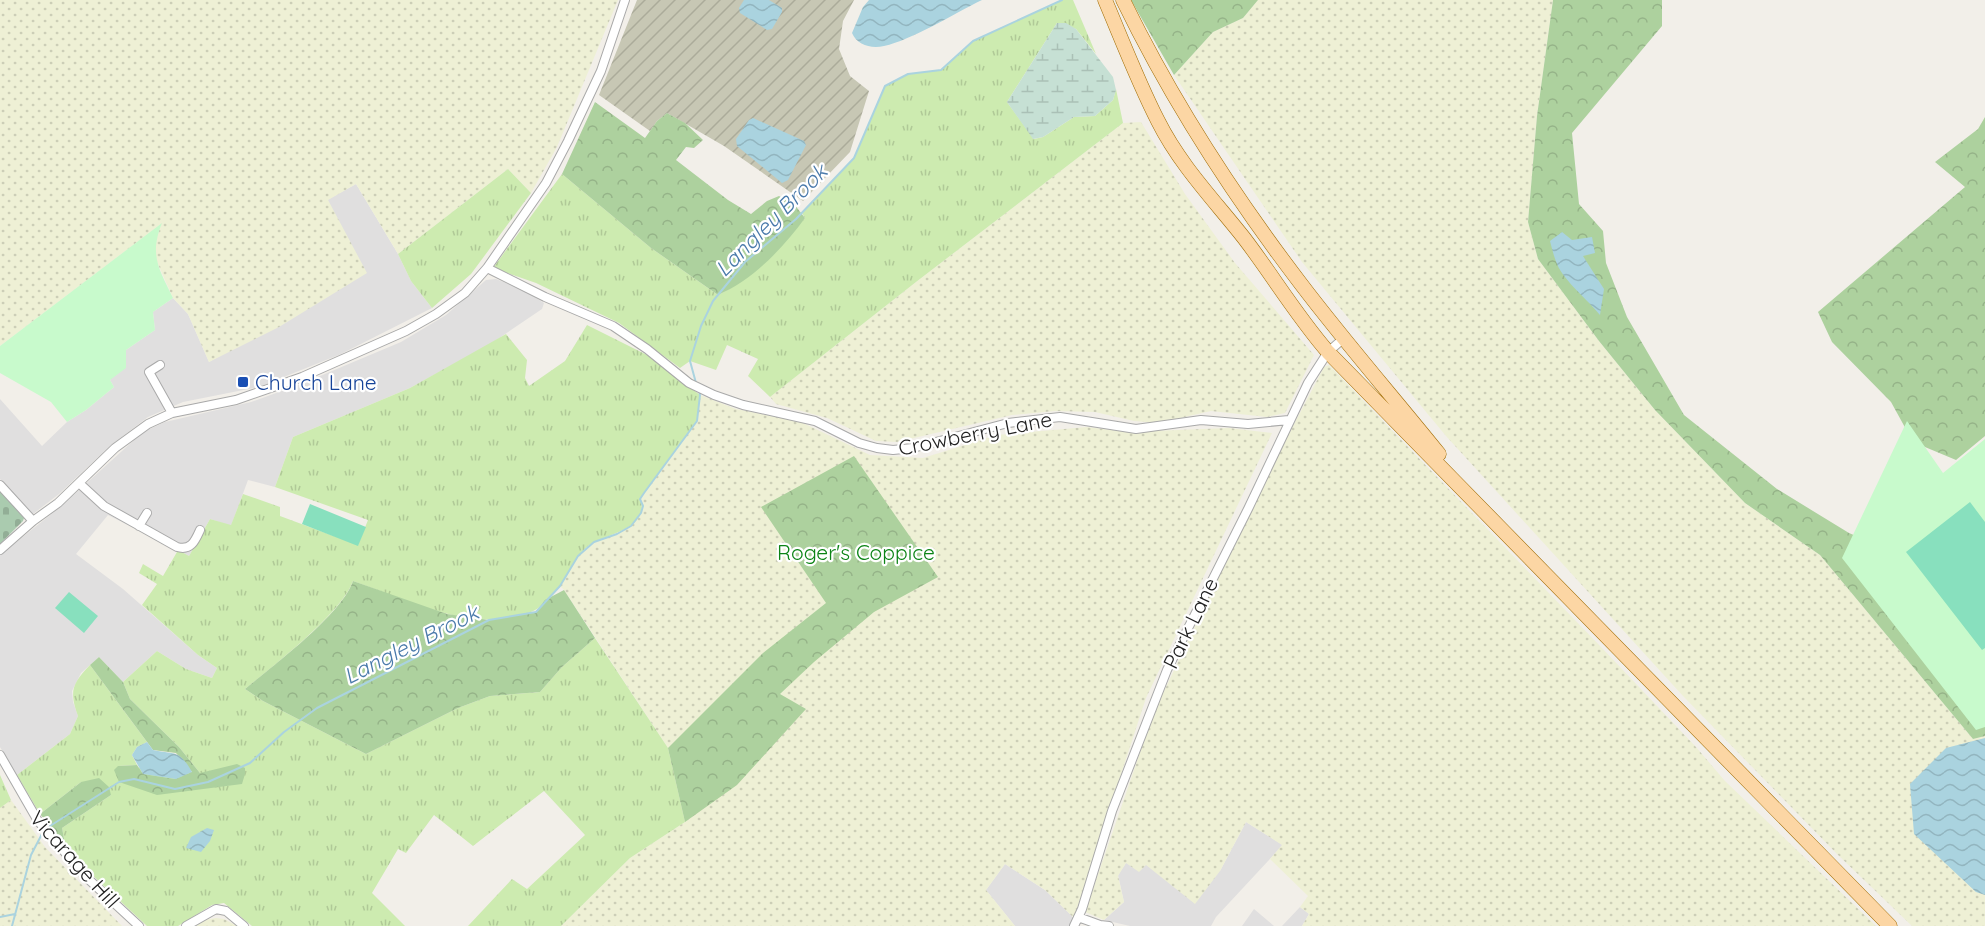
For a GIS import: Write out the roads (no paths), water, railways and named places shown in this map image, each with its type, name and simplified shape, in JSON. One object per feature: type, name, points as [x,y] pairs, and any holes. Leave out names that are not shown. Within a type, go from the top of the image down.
[{"type":"main road","points":[[1105,0],[1158,121],[1173,148],[1188,171],[1246,240],[1302,322],[1328,352],[1890,926]]},
{"type":"main road","points":[[1122,0],[1160,74],[1217,166],[1289,268],[1496,522]]},
{"type":"street","points":[[0,550],[58,502],[128,438],[148,424],[172,413],[236,400],[302,377],[406,331],[436,314],[465,293],[487,268],[546,183],[601,71],[625,0]]},
{"type":"street","name":"Crowberry Lane","points":[[487,268],[545,297],[613,326],[689,382],[714,395],[743,405],[815,421],[859,443],[877,448],[893,450],[913,448],[1008,423],[1060,417],[1136,429],[1201,420],[1248,424],[1289,420]]},
{"type":"street","name":"Park Lane","points":[[1074,926],[1112,811],[1167,670],[1308,383],[1328,352],[1344,338]]},
{"type":"street","points":[[160,365],[149,372],[172,413]]},
{"type":"street","points":[[79,483],[104,506],[184,549],[194,542],[200,530]]},
{"type":"street","points":[[0,485],[33,521]]},
{"type":"street","points":[[139,526],[147,513]]},
{"type":"street","name":"Vicarage Hill","points":[[0,755],[38,821],[85,876],[139,926]]},
{"type":"street","points":[[186,926],[216,909],[226,911],[244,926]]},
{"type":"street","points":[[1078,917],[1102,926]]},
{"type":"water","points":[[744,0],[769,0],[782,8],[772,29],[767,30],[740,13],[739,8]]},
{"type":"water","points":[[869,0],[982,0],[907,38],[874,47],[857,41],[852,33],[863,7]]},
{"type":"water","points":[[753,118],[804,141],[806,145],[788,180],[782,183],[737,146],[736,139],[749,120]]},
{"type":"water","points":[[1562,232],[1572,240],[1592,237],[1595,253],[1583,256],[1604,289],[1600,315],[1571,284],[1557,264],[1550,241]]},
{"type":"water","points":[[1985,738],[1985,895],[1976,892],[1914,834],[1910,784],[1946,748]]},
{"type":"water","points":[[147,742],[153,750],[180,756],[192,772],[176,779],[143,774],[132,755],[137,747]]},
{"type":"water","points":[[207,828],[214,830],[210,841],[201,852],[186,848],[191,837]]},
{"type":"waterway","name":"Langley Brook","points":[[696,383],[690,361],[701,326],[713,301],[745,262],[796,219],[854,158],[885,86],[908,74],[941,70],[973,41],[1062,0]]},
{"type":"waterway","name":"Langley Brook","points":[[50,826],[119,782],[134,779],[175,789],[208,782],[250,763],[284,732],[317,708],[489,620],[536,612],[560,586],[578,556],[594,542],[631,526],[641,513],[643,506],[640,499],[697,421],[699,391]]},
{"type":"waterway","name":"Langley Brook","points":[[12,926],[31,855],[43,832]]},
{"type":"waterway","points":[[0,917],[15,914]]},
{"type":"place","name":"Church Lane","points":[[243,382]]},
{"type":"park label","name":"Roger's Coppice","points":[[856,552]]}]
